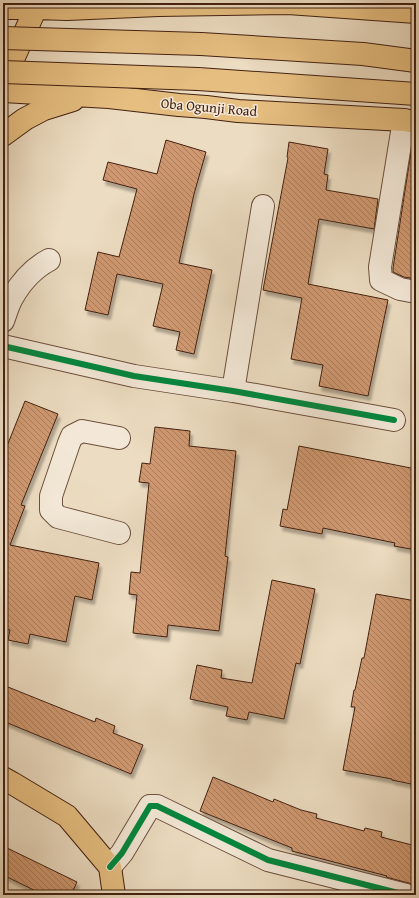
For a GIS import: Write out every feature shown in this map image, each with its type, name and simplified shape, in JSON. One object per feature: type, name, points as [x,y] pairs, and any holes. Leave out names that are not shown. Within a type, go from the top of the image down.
[{"type":"main road","points":[[5,8],[37,5],[67,9],[219,3],[288,3],[416,12]]},
{"type":"main road","points":[[3,82],[37,5]]},
{"type":"main road","points":[[3,38],[201,44],[363,54],[416,61]]},
{"type":"main road","points":[[3,72],[198,79],[416,94]]},
{"type":"main road","name":"Oba Ogunji Road","points":[[3,92],[109,97],[238,111],[410,121]]},
{"type":"main road","points":[[3,135],[44,109],[76,100],[109,97]]},
{"type":"main road","points":[[3,778],[67,816],[110,867],[114,895]]},
{"type":"street","points":[[410,121],[380,267],[381,280],[400,289],[416,292]]},
{"type":"street","points":[[233,392],[262,206]]},
{"type":"street","points":[[3,321],[12,299],[22,284],[40,265],[49,260]]},
{"type":"street","points":[[3,346],[134,376],[394,420]]},
{"type":"street","points":[[118,438],[82,432],[72,436],[51,496],[52,510],[58,517],[119,533]]},
{"type":"street","points":[[110,867],[122,853],[150,806],[157,806],[268,860],[406,895]]},
{"type":"building","points":[[166,140],[206,152],[194,194],[179,263],[212,270],[194,354],[176,350],[180,332],[153,326],[163,284],[117,274],[108,315],[85,310],[98,252],[119,257],[137,189],[103,180],[108,162],[157,174]]},
{"type":"building","points":[[289,142],[328,149],[324,174],[328,175],[326,190],[378,199],[374,229],[319,219],[308,284],[388,300],[368,396],[319,386],[323,365],[291,359],[302,298],[263,290],[288,158]]},
{"type":"building","points":[[411,152],[416,153],[416,279],[404,277],[393,272]]},
{"type":"building","points":[[25,401],[58,414],[21,505],[25,506],[10,545],[99,563],[92,600],[75,596],[66,642],[30,634],[28,644],[8,640],[10,630],[3,628],[3,456]]},
{"type":"building","points":[[155,427],[190,431],[189,446],[236,451],[225,556],[228,557],[219,631],[168,625],[167,637],[133,633],[137,595],[129,594],[131,572],[140,573],[149,483],[139,482],[142,463],[150,464]]},
{"type":"building","points":[[299,446],[416,469],[416,550],[394,546],[395,543],[323,528],[322,534],[280,526],[283,509],[287,510]]},
{"type":"building","points":[[272,580],[315,589],[300,664],[296,663],[284,719],[249,712],[247,720],[226,716],[228,707],[190,699],[197,665],[222,670],[221,678],[252,683]]},
{"type":"building","points":[[376,594],[416,601],[416,785],[343,770],[355,707],[351,707],[354,690],[362,658],[364,658]]},
{"type":"building","points":[[3,685],[95,722],[96,718],[115,726],[113,733],[143,745],[131,774],[3,721]]},
{"type":"building","points":[[213,777],[273,802],[274,799],[301,810],[317,814],[316,818],[364,831],[365,828],[382,832],[381,837],[416,846],[416,885],[292,851],[292,848],[200,811]]},
{"type":"building","points":[[3,846],[77,882],[71,895],[44,895],[3,875]]},
{"type":"cycle path","points":[[3,346],[134,376],[233,391],[394,420]]},
{"type":"cycle path","points":[[110,867],[122,853],[150,806],[157,806],[268,860],[406,895]]}]
